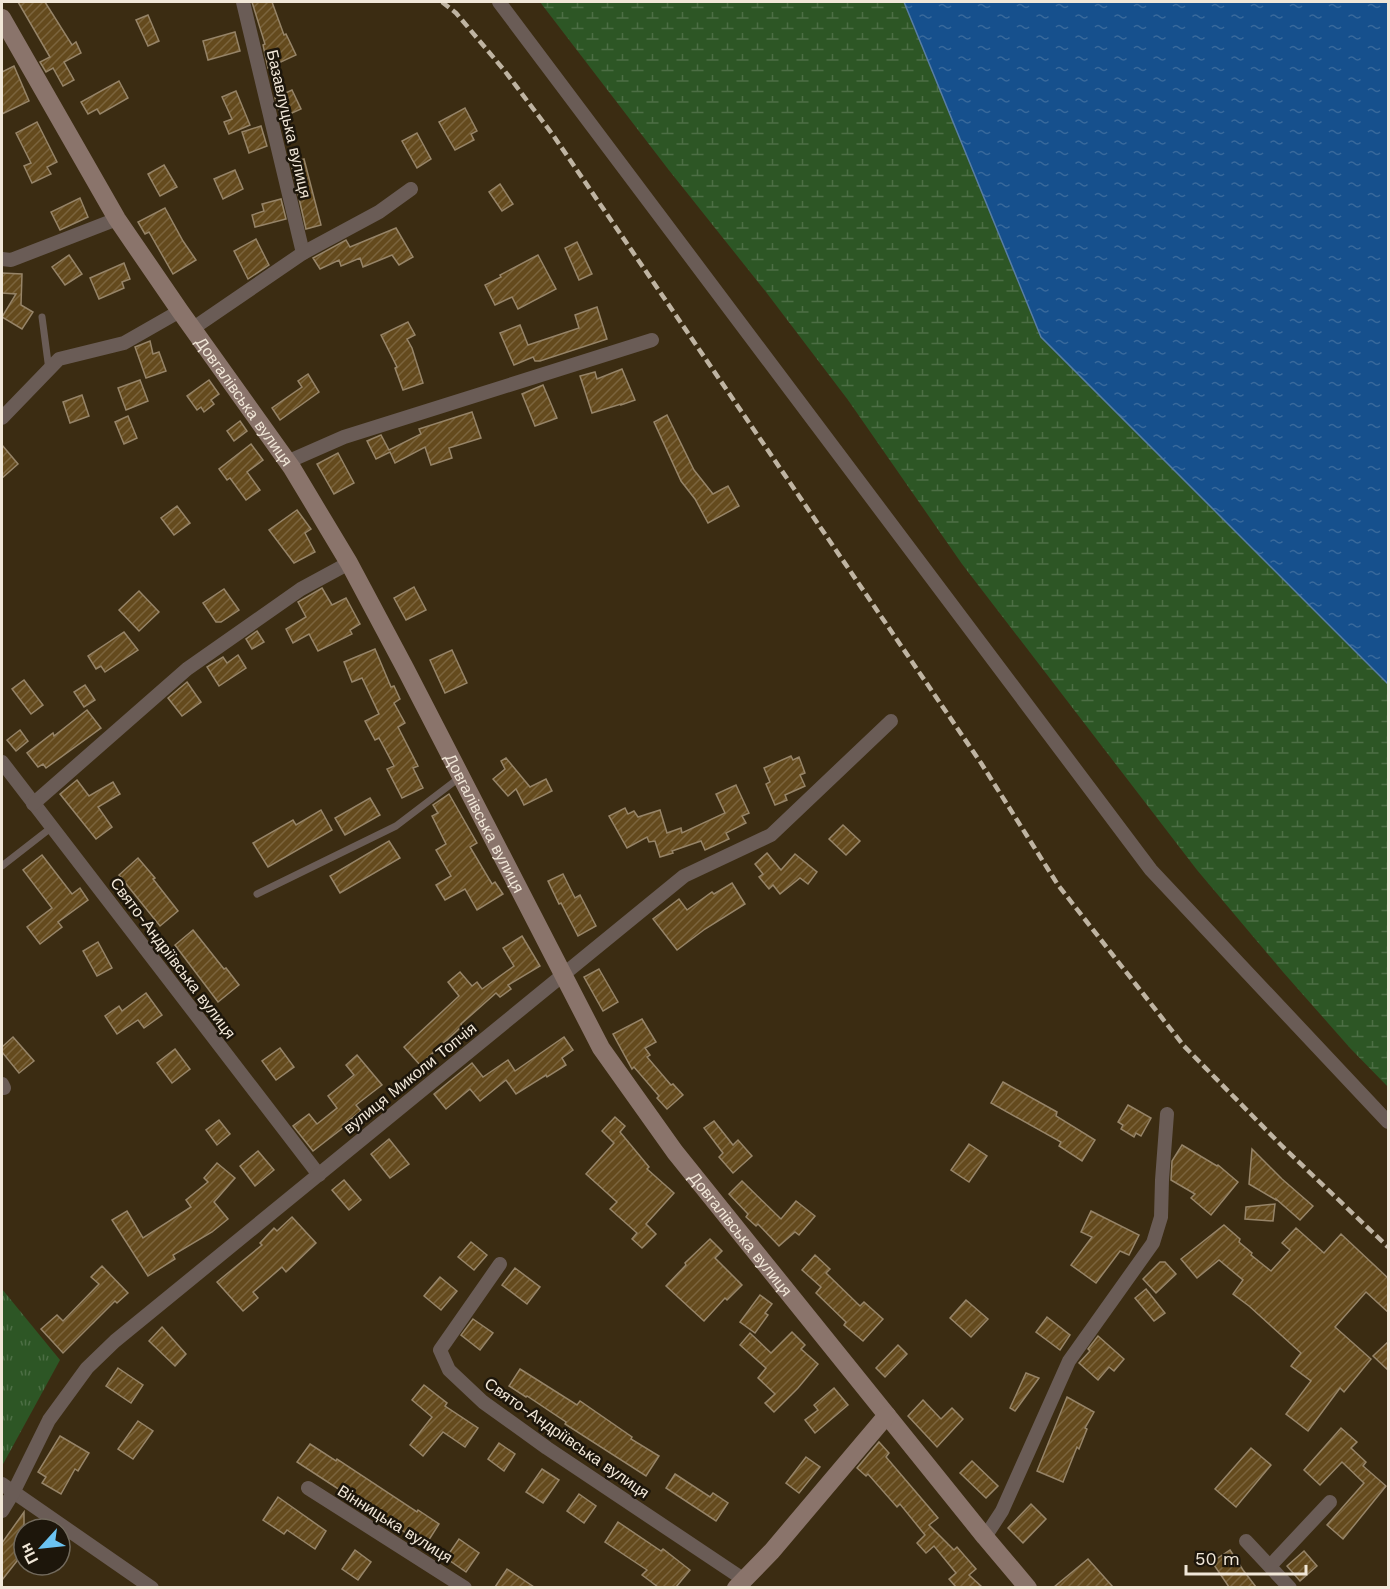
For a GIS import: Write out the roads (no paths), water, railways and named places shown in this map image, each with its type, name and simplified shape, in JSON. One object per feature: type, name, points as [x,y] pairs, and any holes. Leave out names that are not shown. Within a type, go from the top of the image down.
[{"type":"street","name":"Базавлуцька вулиця","points":[[243,2],[303,254]]},
{"type":"street","points":[[500,2],[1151,870],[1389,1122]]},
{"type":"street","name":"Довгалівська вулиця","points":[[2,18],[117,219],[287,462],[349,563],[601,1048],[675,1152],[1028,1587]]},
{"type":"street","points":[[192,328],[303,254],[379,212],[411,189]]},
{"type":"street","points":[[2,260],[11,260],[117,219]]},
{"type":"street","points":[[2,418],[59,359],[124,343],[180,311]]},
{"type":"street","points":[[287,462],[344,437],[652,340]]},
{"type":"street","points":[[33,804],[187,669],[301,589],[349,563]]},
{"type":"street","name":"вулиця Миколи Топчія","points":[[2,1511],[7,1488],[49,1420],[87,1368],[115,1341],[684,876],[771,836],[891,721]]},
{"type":"street","name":"Свято-Андріївська вулиця","points":[[2,762],[319,1174]]},
{"type":"street","points":[[986,1537],[1007,1502],[1070,1361],[1153,1243],[1161,1217],[1167,1114]]},
{"type":"street","name":"Свято-Андріївська вулиця","points":[[500,1264],[440,1350],[449,1370],[483,1402],[740,1583]]},
{"type":"street","points":[[740,1583],[772,1551],[887,1414]]},
{"type":"street","points":[[7,1488],[152,1587]]},
{"type":"street","name":"Вінницька вулиця","points":[[308,1488],[465,1587]]},
{"type":"street","points":[[1270,1566],[1330,1502]]},
{"type":"street","points":[[1246,1541],[1290,1587]]},
{"type":"lane","points":[[42,317],[49,370]]},
{"type":"lane","points":[[257,894],[396,826],[461,776]]},
{"type":"lane","points":[[2,866],[52,827]]},
{"type":"water","points":[[904,2],[1388,2],[1388,684],[1041,337]]},
{"type":"railway","points":[[442,2],[456,13],[504,70],[553,135],[981,763],[1058,885],[1184,1046],[1283,1147],[1388,1247]]}]
